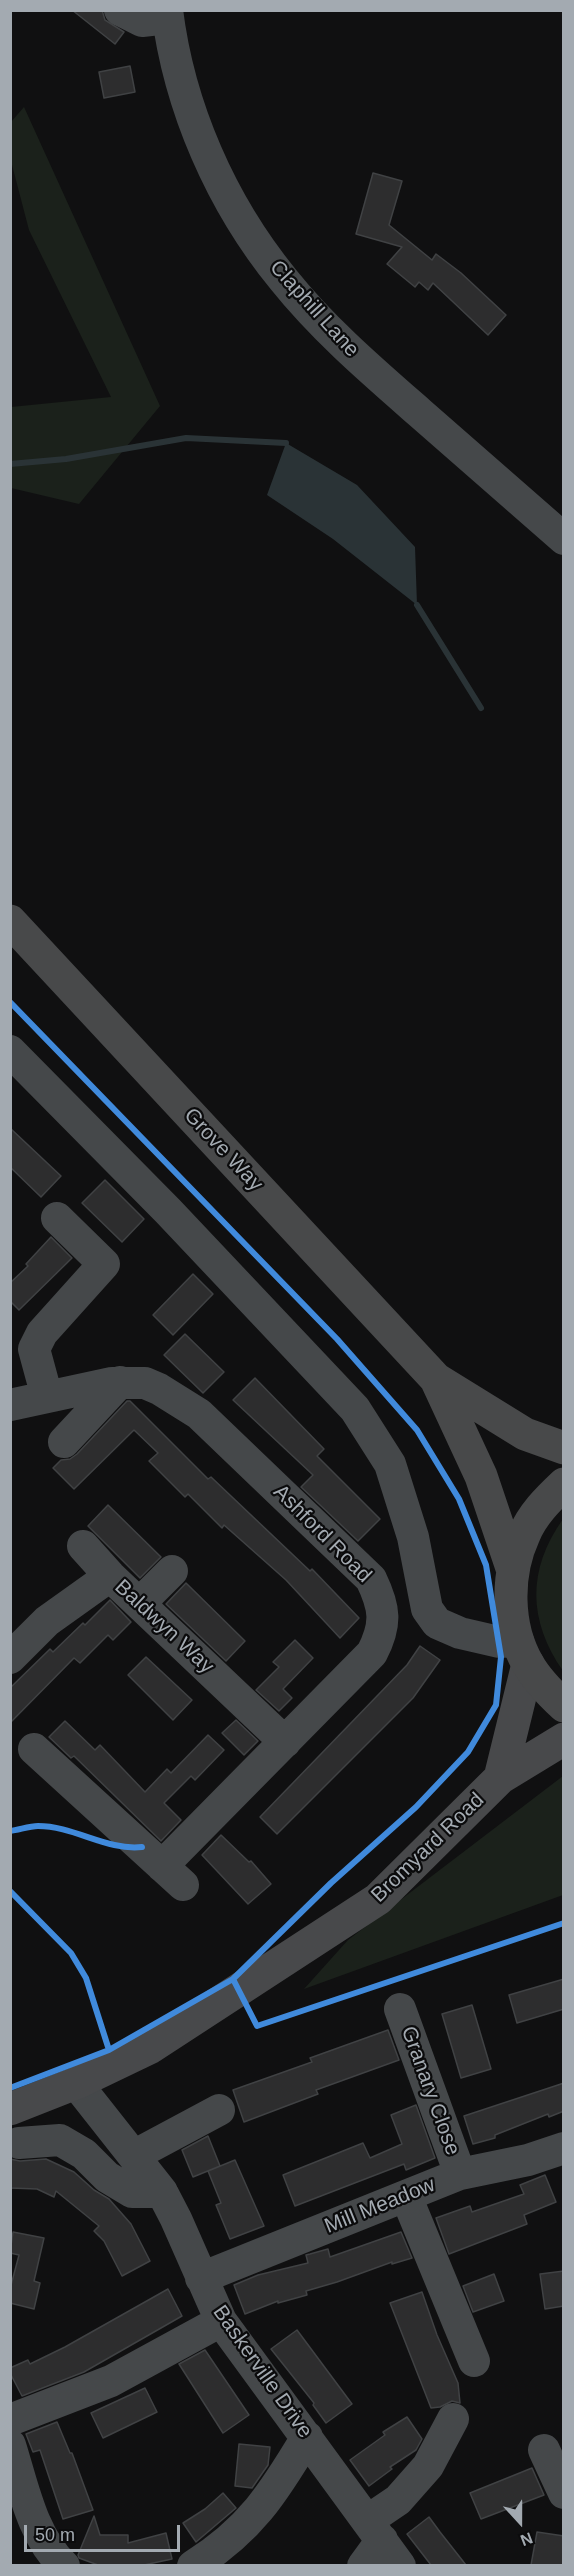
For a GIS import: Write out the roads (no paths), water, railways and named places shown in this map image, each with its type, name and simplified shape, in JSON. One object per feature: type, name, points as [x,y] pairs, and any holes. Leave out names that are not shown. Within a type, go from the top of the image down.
[{"type":"highway","name":"Grove Way","points":[[10,921],[436,1379],[525,1434],[564,1448]]},
{"type":"highway","name":"Grove Way","points":[[436,1379],[481,1476],[513,1568]]},
{"type":"highway","points":[[564,1484],[543,1503],[524,1534],[513,1568],[512,1617],[523,1652],[544,1687],[564,1706]]},
{"type":"main road","name":"Bromyard Road","points":[[500,1778],[523,1652]]},
{"type":"main road","name":"Bromyard Road","points":[[10,2109],[76,2083],[152,2047],[378,1899],[500,1778],[564,1739]]},
{"type":"street","points":[[120,10],[142,21],[168,14]]},
{"type":"street","name":"Claphill Lane","points":[[168,14],[181,87],[205,151],[244,225],[283,279],[351,352],[564,539]]},
{"type":"street","points":[[10,1052],[184,1227],[355,1409],[390,1464],[413,1538],[427,1610],[437,1623],[460,1634],[499,1642],[523,1652]]},
{"type":"street","points":[[47,1396],[34,1349],[42,1333],[104,1264],[57,1218]]},
{"type":"street","points":[[64,1442],[120,1383]]},
{"type":"street","name":"Ashford Road","points":[[10,1405],[120,1383],[145,1383],[172,1396],[199,1414],[371,1579],[380,1597],[384,1615],[381,1635],[372,1653],[285,1742],[173,1875],[34,1749]]},
{"type":"street","points":[[82,1546],[110,1576]]},
{"type":"street","points":[[140,1603],[172,1571]]},
{"type":"street","name":"Baldwyn Way","points":[[10,1658],[47,1621],[110,1576],[285,1742]]},
{"type":"street","name":"Granary Close","points":[[400,2009],[460,2174]]},
{"type":"street","name":"Baskerville Drive","points":[[76,2083],[162,2192],[221,2321],[400,2565]]},
{"type":"street","points":[[135,2156],[219,2110]]},
{"type":"street","points":[[19,2143],[60,2140],[84,2154],[107,2177],[132,2192],[162,2192]]},
{"type":"street","name":"Mill Meadow","points":[[201,2278],[460,2174],[528,2160],[564,2148]]},
{"type":"street","points":[[406,2196],[474,2361]]},
{"type":"street","points":[[10,2420],[111,2381],[221,2321]]},
{"type":"street","points":[[363,2565],[375,2531],[428,2466],[453,2419]]},
{"type":"street","points":[[193,2565],[240,2531],[275,2489],[307,2437]]},
{"type":"street","points":[[10,2445],[37,2527],[52,2555],[64,2565]]},
{"type":"street","points":[[544,2450],[564,2493]]},
{"type":"waterway","points":[[10,464],[66,459],[186,438],[286,443]]},
{"type":"waterway","points":[[417,605],[481,708]]}]
